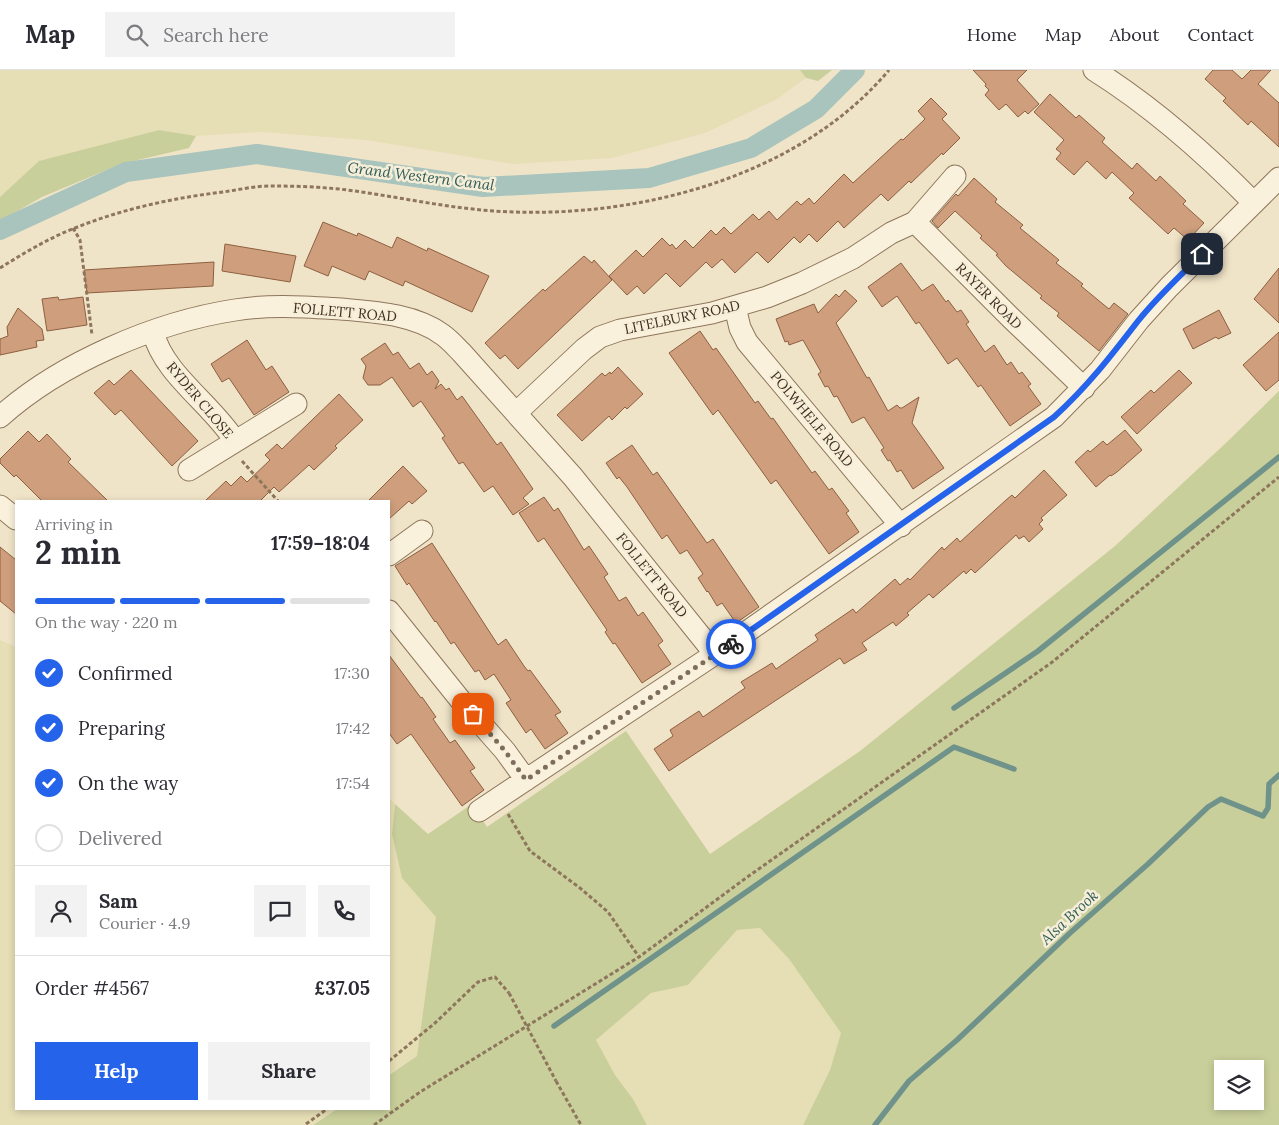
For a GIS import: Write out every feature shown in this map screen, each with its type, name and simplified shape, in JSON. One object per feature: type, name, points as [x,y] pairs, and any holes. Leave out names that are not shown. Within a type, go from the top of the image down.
[{"type":"street","points":[[1094,70],[1147,106],[1200,151],[1254,203]]},
{"type":"street","points":[[915,222],[956,176]]},
{"type":"street","points":[[479,811],[716,654],[1054,417],[1084,388],[1116,352],[1139,320],[1163,293],[1279,178]]},
{"type":"street","name":"LITELBURY ROAD","points":[[516,413],[584,349],[600,337],[620,330],[712,313],[767,297],[802,283],[853,258],[891,233],[915,222]]},
{"type":"street","name":"RAYER ROAD","points":[[915,222],[1084,388]]},
{"type":"street","name":"FOLLETT ROAD","points":[[0,416],[41,386],[96,355],[153,332],[190,320],[236,310],[269,307],[313,307],[401,317],[425,325],[443,334],[573,477],[716,654]]},
{"type":"street","name":"POLWHELE ROAD","points":[[735,307],[740,328],[747,342],[900,526]]},
{"type":"street","name":"RYDER CLOSE","points":[[153,332],[160,352],[226,428],[232,443]]},
{"type":"street","name":"RYDER CLOSE","points":[[189,470],[296,404]]},
{"type":"street","points":[[0,506],[15,518]]},
{"type":"street","points":[[390,554],[422,532]]},
{"type":"street","points":[[390,612],[505,751],[526,780]]},
{"type":"path","points":[[0,268],[73,228],[111,214],[191,196],[267,186],[352,190],[482,210],[563,211],[607,208],[665,197],[714,184],[757,167],[800,146],[839,120],[872,90],[889,70]]},
{"type":"path","points":[[73,228],[80,240],[83,273],[96,355]]},
{"type":"path","points":[[232,443],[277,500]]},
{"type":"path","points":[[374,1125],[420,1092],[639,957],[754,872],[1052,663],[1279,476]]},
{"type":"path","points":[[498,799],[530,851],[580,888],[608,912],[639,957]]},
{"type":"path","points":[[390,1060],[435,1023],[478,982],[495,977],[509,994],[581,1125]]},
{"type":"path","points":[[306,1124],[326,1110]]},
{"type":"shaded area","points":[[0,70],[800,70],[806,78],[777,99],[705,133],[612,158],[513,164],[366,140],[261,132],[196,136],[159,130],[40,161],[0,197]]},
{"type":"shaded area","points":[[0,640],[15,647],[15,1110],[335,1110],[312,1125],[0,1125]]},
{"type":"shaded area","points":[[390,799],[395,804],[392,834],[436,917],[417,1056],[390,1073]]},
{"type":"shaded area","points":[[760,928],[789,959],[841,1033],[830,1070],[803,1125],[647,1125],[633,1099],[615,1075],[596,1040],[651,993],[688,985],[737,930]]},
{"type":"green space","points":[[800,70],[832,70],[818,81],[806,78]]},
{"type":"green space","points":[[159,130],[196,136],[189,148],[121,164],[42,197],[0,221],[0,197],[39,161]]},
{"type":"green space","points":[[1279,391],[1279,1125],[803,1125],[830,1070],[841,1033],[789,959],[760,928],[737,930],[688,985],[651,993],[596,1040],[615,1075],[633,1099],[647,1125],[313,1125],[336,1110],[390,1110],[390,1074],[417,1056],[436,917],[402,878],[392,834],[395,804],[428,834],[472,804],[487,827],[626,731],[710,854],[860,751],[1115,546]]},
{"type":"building","points":[[973,70],[1027,70],[1017,80],[1039,104],[1028,114],[1025,111],[1018,117],[1006,104],[999,110],[985,95],[989,90]]},
{"type":"building","points":[[1213,70],[1232,70],[1242,79],[1251,70],[1271,70],[1258,84],[1279,103],[1279,147],[1251,121],[1248,125],[1223,101],[1226,98],[1205,79]]},
{"type":"building","points":[[1050,94],[1076,118],[1079,115],[1105,138],[1102,142],[1132,169],[1137,163],[1156,181],[1160,176],[1186,201],[1183,204],[1204,223],[1188,240],[1174,228],[1168,234],[1129,198],[1134,193],[1112,172],[1106,179],[1087,161],[1074,175],[1056,159],[1061,153],[1056,149],[1064,140],[1034,112]]},
{"type":"building","points":[[931,98],[947,114],[942,119],[960,138],[911,183],[909,181],[888,201],[881,194],[844,228],[838,221],[817,242],[809,234],[800,243],[794,237],[768,263],[757,252],[735,273],[722,259],[712,268],[706,262],[680,287],[666,273],[644,294],[637,286],[627,295],[609,276],[636,250],[643,257],[662,238],[676,249],[685,240],[693,248],[711,230],[716,235],[724,227],[731,234],[753,214],[759,220],[769,211],[777,220],[797,201],[801,205],[809,198],[814,204],[844,174],[853,183],[925,119],[918,111]]},
{"type":"building","points":[[974,178],[997,199],[995,202],[1023,225],[1020,228],[1059,260],[1056,263],[1083,284],[1081,286],[1109,309],[1114,303],[1128,314],[1099,351],[1057,316],[1059,313],[1006,266],[996,255],[998,254],[980,238],[982,236],[955,211],[938,228],[932,221],[956,194],[958,196]]},
{"type":"building","points":[[323,222],[357,236],[358,233],[392,248],[397,237],[427,251],[428,248],[489,276],[472,312],[405,281],[403,286],[369,271],[365,280],[332,266],[328,276],[304,266]]},
{"type":"building","points":[[225,244],[296,256],[290,282],[222,271]]},
{"type":"building","points":[[584,256],[592,263],[594,260],[612,280],[518,369],[505,355],[500,359],[485,343],[543,289],[545,291]]},
{"type":"building","points":[[214,262],[213,286],[87,293],[84,270]]},
{"type":"building","points":[[901,263],[922,291],[933,284],[946,302],[948,300],[957,312],[961,310],[969,322],[966,324],[985,352],[994,345],[1007,365],[1011,362],[1019,374],[1022,372],[1031,384],[1028,386],[1041,404],[1010,426],[981,385],[978,387],[957,358],[948,364],[919,322],[916,324],[897,296],[882,307],[868,287]]},
{"type":"building","points":[[1279,268],[1279,323],[1254,299]]},
{"type":"building","points":[[845,290],[857,301],[836,323],[888,411],[897,405],[902,408],[919,397],[912,423],[944,468],[913,489],[901,470],[897,472],[890,460],[888,461],[881,450],[884,448],[864,417],[852,423],[837,396],[834,397],[828,386],[825,387],[818,374],[821,372],[803,340],[789,345],[788,341],[785,342],[776,319],[814,304],[818,313],[836,294],[839,297]]},
{"type":"building","points":[[58,297],[59,300],[83,297],[87,325],[47,331],[42,299]]},
{"type":"building","points":[[18,308],[42,329],[44,340],[36,341],[37,347],[0,355],[0,339],[8,336],[7,327]]},
{"type":"building","points":[[1219,310],[1231,333],[1218,339],[1216,337],[1193,349],[1183,329]]},
{"type":"building","points":[[700,331],[713,350],[716,348],[755,403],[758,401],[771,419],[773,418],[812,473],[815,471],[829,490],[832,488],[849,511],[846,513],[859,532],[829,554],[776,480],[771,484],[718,410],[713,415],[669,353]]},
{"type":"building","points":[[1279,332],[1279,380],[1266,391],[1243,365]]},
{"type":"building","points":[[247,340],[266,370],[272,366],[289,392],[254,415],[229,378],[222,382],[211,364]]},
{"type":"building","points":[[385,343],[393,355],[398,352],[410,369],[419,363],[427,375],[432,371],[439,381],[435,389],[441,384],[446,390],[449,388],[457,400],[462,396],[497,445],[501,442],[533,489],[523,498],[529,504],[513,515],[493,486],[484,492],[463,462],[459,464],[442,438],[445,436],[421,401],[413,407],[392,377],[380,385],[368,385],[363,378],[366,366],[361,359]]},
{"type":"building","points":[[618,367],[643,394],[627,409],[625,407],[612,420],[609,416],[582,441],[557,415],[602,373],[605,376],[610,372],[611,374]]},
{"type":"building","points":[[131,370],[198,441],[172,466],[121,410],[115,415],[94,393],[109,380],[114,385]]},
{"type":"building","points":[[1179,370],[1192,383],[1137,434],[1121,417],[1151,390],[1154,393]]},
{"type":"building","points":[[339,394],[363,420],[335,446],[337,448],[314,470],[309,465],[279,492],[274,487],[261,500],[206,500],[226,481],[231,486],[241,476],[247,482],[270,460],[265,455],[277,444],[282,449]]},
{"type":"building","points":[[1125,430],[1142,450],[1096,487],[1075,462],[1088,450],[1090,452],[1103,441],[1107,445]]},
{"type":"building","points":[[28,431],[39,442],[47,434],[71,459],[68,462],[107,500],[41,500],[16,475],[14,477],[0,463],[0,459]]},
{"type":"building","points":[[632,445],[653,475],[657,472],[707,543],[713,539],[759,607],[736,623],[722,603],[717,606],[707,592],[698,578],[703,574],[687,550],[680,554],[667,535],[662,539],[627,487],[619,477],[617,479],[606,463]]},
{"type":"building","points":[[403,466],[427,491],[412,504],[409,501],[390,518],[390,500],[369,500]]},
{"type":"building","points":[[1044,470],[1067,495],[1041,518],[1043,520],[1039,524],[1043,529],[1029,542],[1024,536],[1019,539],[1016,535],[975,573],[971,569],[966,574],[964,571],[933,598],[929,594],[907,613],[909,615],[896,626],[893,622],[862,643],[867,650],[844,664],[840,658],[669,771],[654,749],[673,736],[670,730],[699,711],[703,717],[745,688],[741,682],[772,663],[776,669],[818,640],[815,635],[853,609],[856,613],[895,579],[900,585],[908,578],[910,580],[942,547],[944,550],[957,538],[960,542],[1012,495],[1015,498]]},
{"type":"building","points":[[544,497],[554,511],[558,508],[584,550],[589,546],[608,574],[604,577],[619,601],[626,597],[638,616],[643,612],[663,641],[658,645],[671,664],[642,683],[615,643],[613,644],[605,632],[607,630],[544,538],[538,542],[519,513]]},
{"type":"building","points":[[432,543],[498,645],[506,639],[524,666],[528,671],[530,670],[561,712],[555,715],[568,733],[545,749],[531,729],[526,733],[506,703],[511,700],[494,674],[485,680],[479,670],[475,672],[454,642],[451,644],[395,566]]},
{"type":"building","points":[[0,547],[15,559],[15,613],[0,601]]},
{"type":"building","points":[[390,656],[436,717],[433,719],[450,743],[455,740],[475,768],[470,771],[484,790],[462,806],[411,734],[397,744],[390,734]]},
{"type":"waterway","name":"Grand Western Canal","points":[[0,230],[126,172],[257,154],[483,187],[649,178],[751,148],[816,109],[855,70]]},
{"type":"waterway","points":[[954,708],[1038,651],[1279,457]]},
{"type":"waterway","points":[[554,1026],[954,747],[1014,769]]},
{"type":"waterway","name":"Alsa Brook","points":[[875,1125],[909,1081],[957,1040],[1070,933],[1148,864],[1208,807],[1221,799],[1263,816],[1268,808],[1269,784],[1279,775]]},
{"type":"way so far","points":[[473,714],[505,751],[526,780],[731,644]]},
{"type":"route","points":[[731,644],[1054,417],[1084,388],[1116,352],[1139,320],[1202,254]]}]
